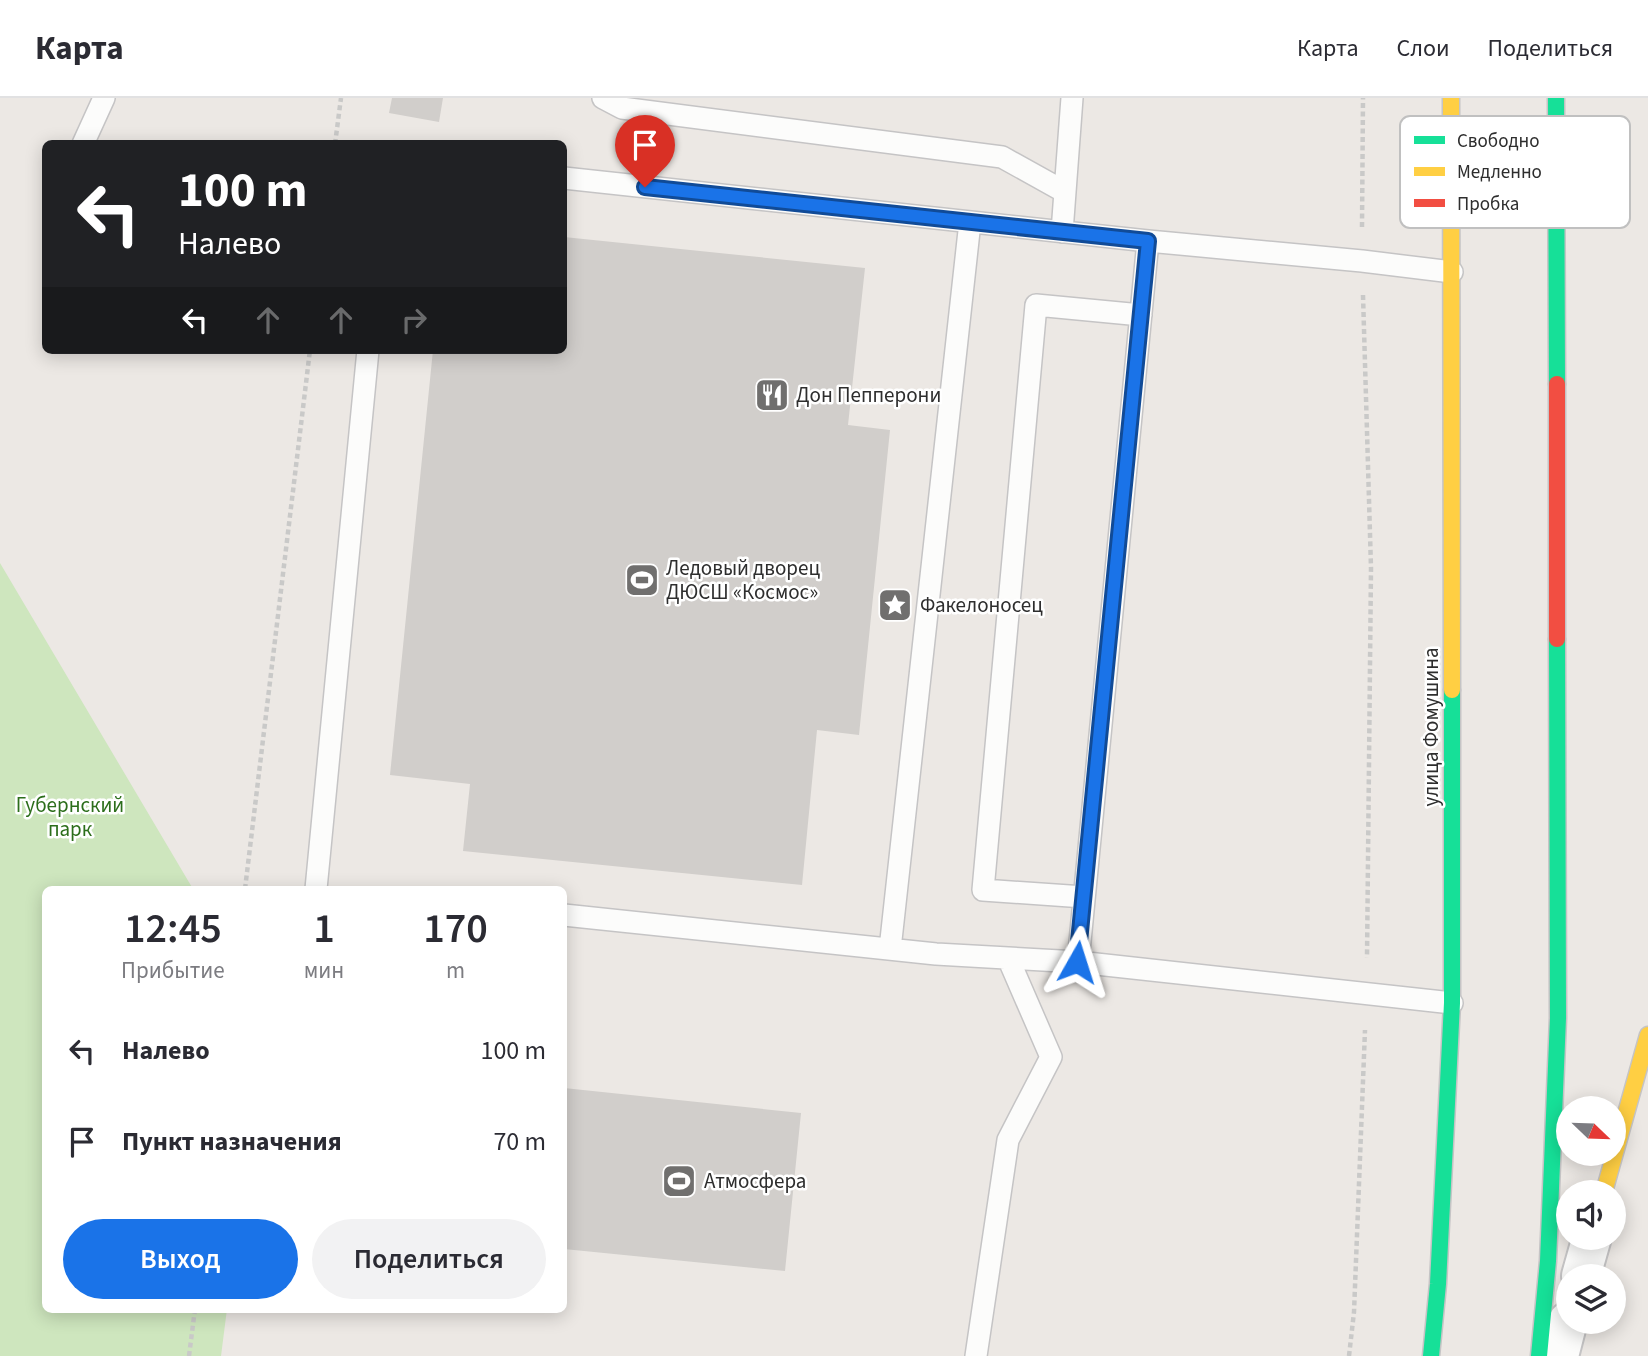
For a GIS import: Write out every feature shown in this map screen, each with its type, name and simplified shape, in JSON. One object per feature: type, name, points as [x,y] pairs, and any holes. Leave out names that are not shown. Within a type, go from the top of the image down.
[{"type":"main road","name":"улица Фомушина","points":[[1451,98],[1451,116]]},
{"type":"main road","points":[[1556,98],[1556,116]]},
{"type":"main road","name":"улица Фомушина","points":[[1431,1356],[1438,1284],[1452,1003],[1452,228]]},
{"type":"main road","points":[[1539,1356],[1548,1261],[1558,1018],[1556,228]]},
{"type":"main road","points":[[1607,1180],[1648,1035]]},
{"type":"street","points":[[1559,1356],[1565,1334]]},
{"type":"lane","points":[[85,140],[104,98]]},
{"type":"lane","points":[[603,98],[622,108],[1002,158],[1065,192]]},
{"type":"lane","points":[[1062,232],[1072,98]]},
{"type":"lane","points":[[567,178],[1452,272]]},
{"type":"lane","points":[[890,949],[970,222]]},
{"type":"lane","points":[[1077,962],[1148,241]]},
{"type":"lane","points":[[1084,897],[983,890],[1036,305],[1141,315]]},
{"type":"lane","points":[[316,886],[368,354]]},
{"type":"lane","points":[[567,915],[890,949],[1077,962],[1452,1003]]},
{"type":"lane","points":[[976,1356],[1008,1140],[1051,1057],[1008,958]]},
{"type":"path","points":[[336,140],[341,98]]},
{"type":"path","points":[[1349,1356],[1354,1312],[1367,992],[1371,568],[1362,261],[1363,98]]},
{"type":"path","points":[[245,886],[310,354]]},
{"type":"path","points":[[189,1356],[194,1313]]},
{"type":"green space","name":"Губернский парк","points":[[0,563],[191,886],[42,886],[42,1313],[226,1313],[221,1356],[0,1356]]},
{"type":"building","points":[[392,98],[443,98],[439,122],[389,113]]},
{"type":"building","name":"Ледовый дворец ДЮСШ «Космос»","points":[[567,237],[865,268],[848,425],[890,430],[859,735],[817,730],[802,885],[463,851],[470,784],[390,775],[433,354],[567,354]]},
{"type":"building","name":"Атмосфера","points":[[567,1088],[801,1113],[785,1271],[567,1249]]},
{"type":"traffic: fast","points":[[1556,98],[1556,116]]},
{"type":"traffic: fast","points":[[1556,228],[1557,384]]},
{"type":"traffic: fast","points":[[1539,1356],[1548,1261],[1558,1018],[1557,639]]},
{"type":"traffic: fast","points":[[1431,1356],[1438,1284],[1452,1003],[1452,690]]},
{"type":"traffic: slow","points":[[1451,98],[1451,116]]},
{"type":"traffic: slow","points":[[1451,228],[1452,690]]},
{"type":"traffic: slow","points":[[1607,1180],[1648,1035]]},
{"type":"traffic: jam","points":[[1557,384],[1557,639]]},
{"type":"place","name":"Дон Пепперони","points":[[772,395]]},
{"type":"place","name":"Ледовый дворец ДЮСШ «Космос»","points":[[642,580]]},
{"type":"place","name":"Факелоносец","points":[[895,605]]},
{"type":"place","name":"Атмосфера","points":[[679,1181]]},
{"type":"route","points":[[645,187],[1148,241],[1077,962]]}]
